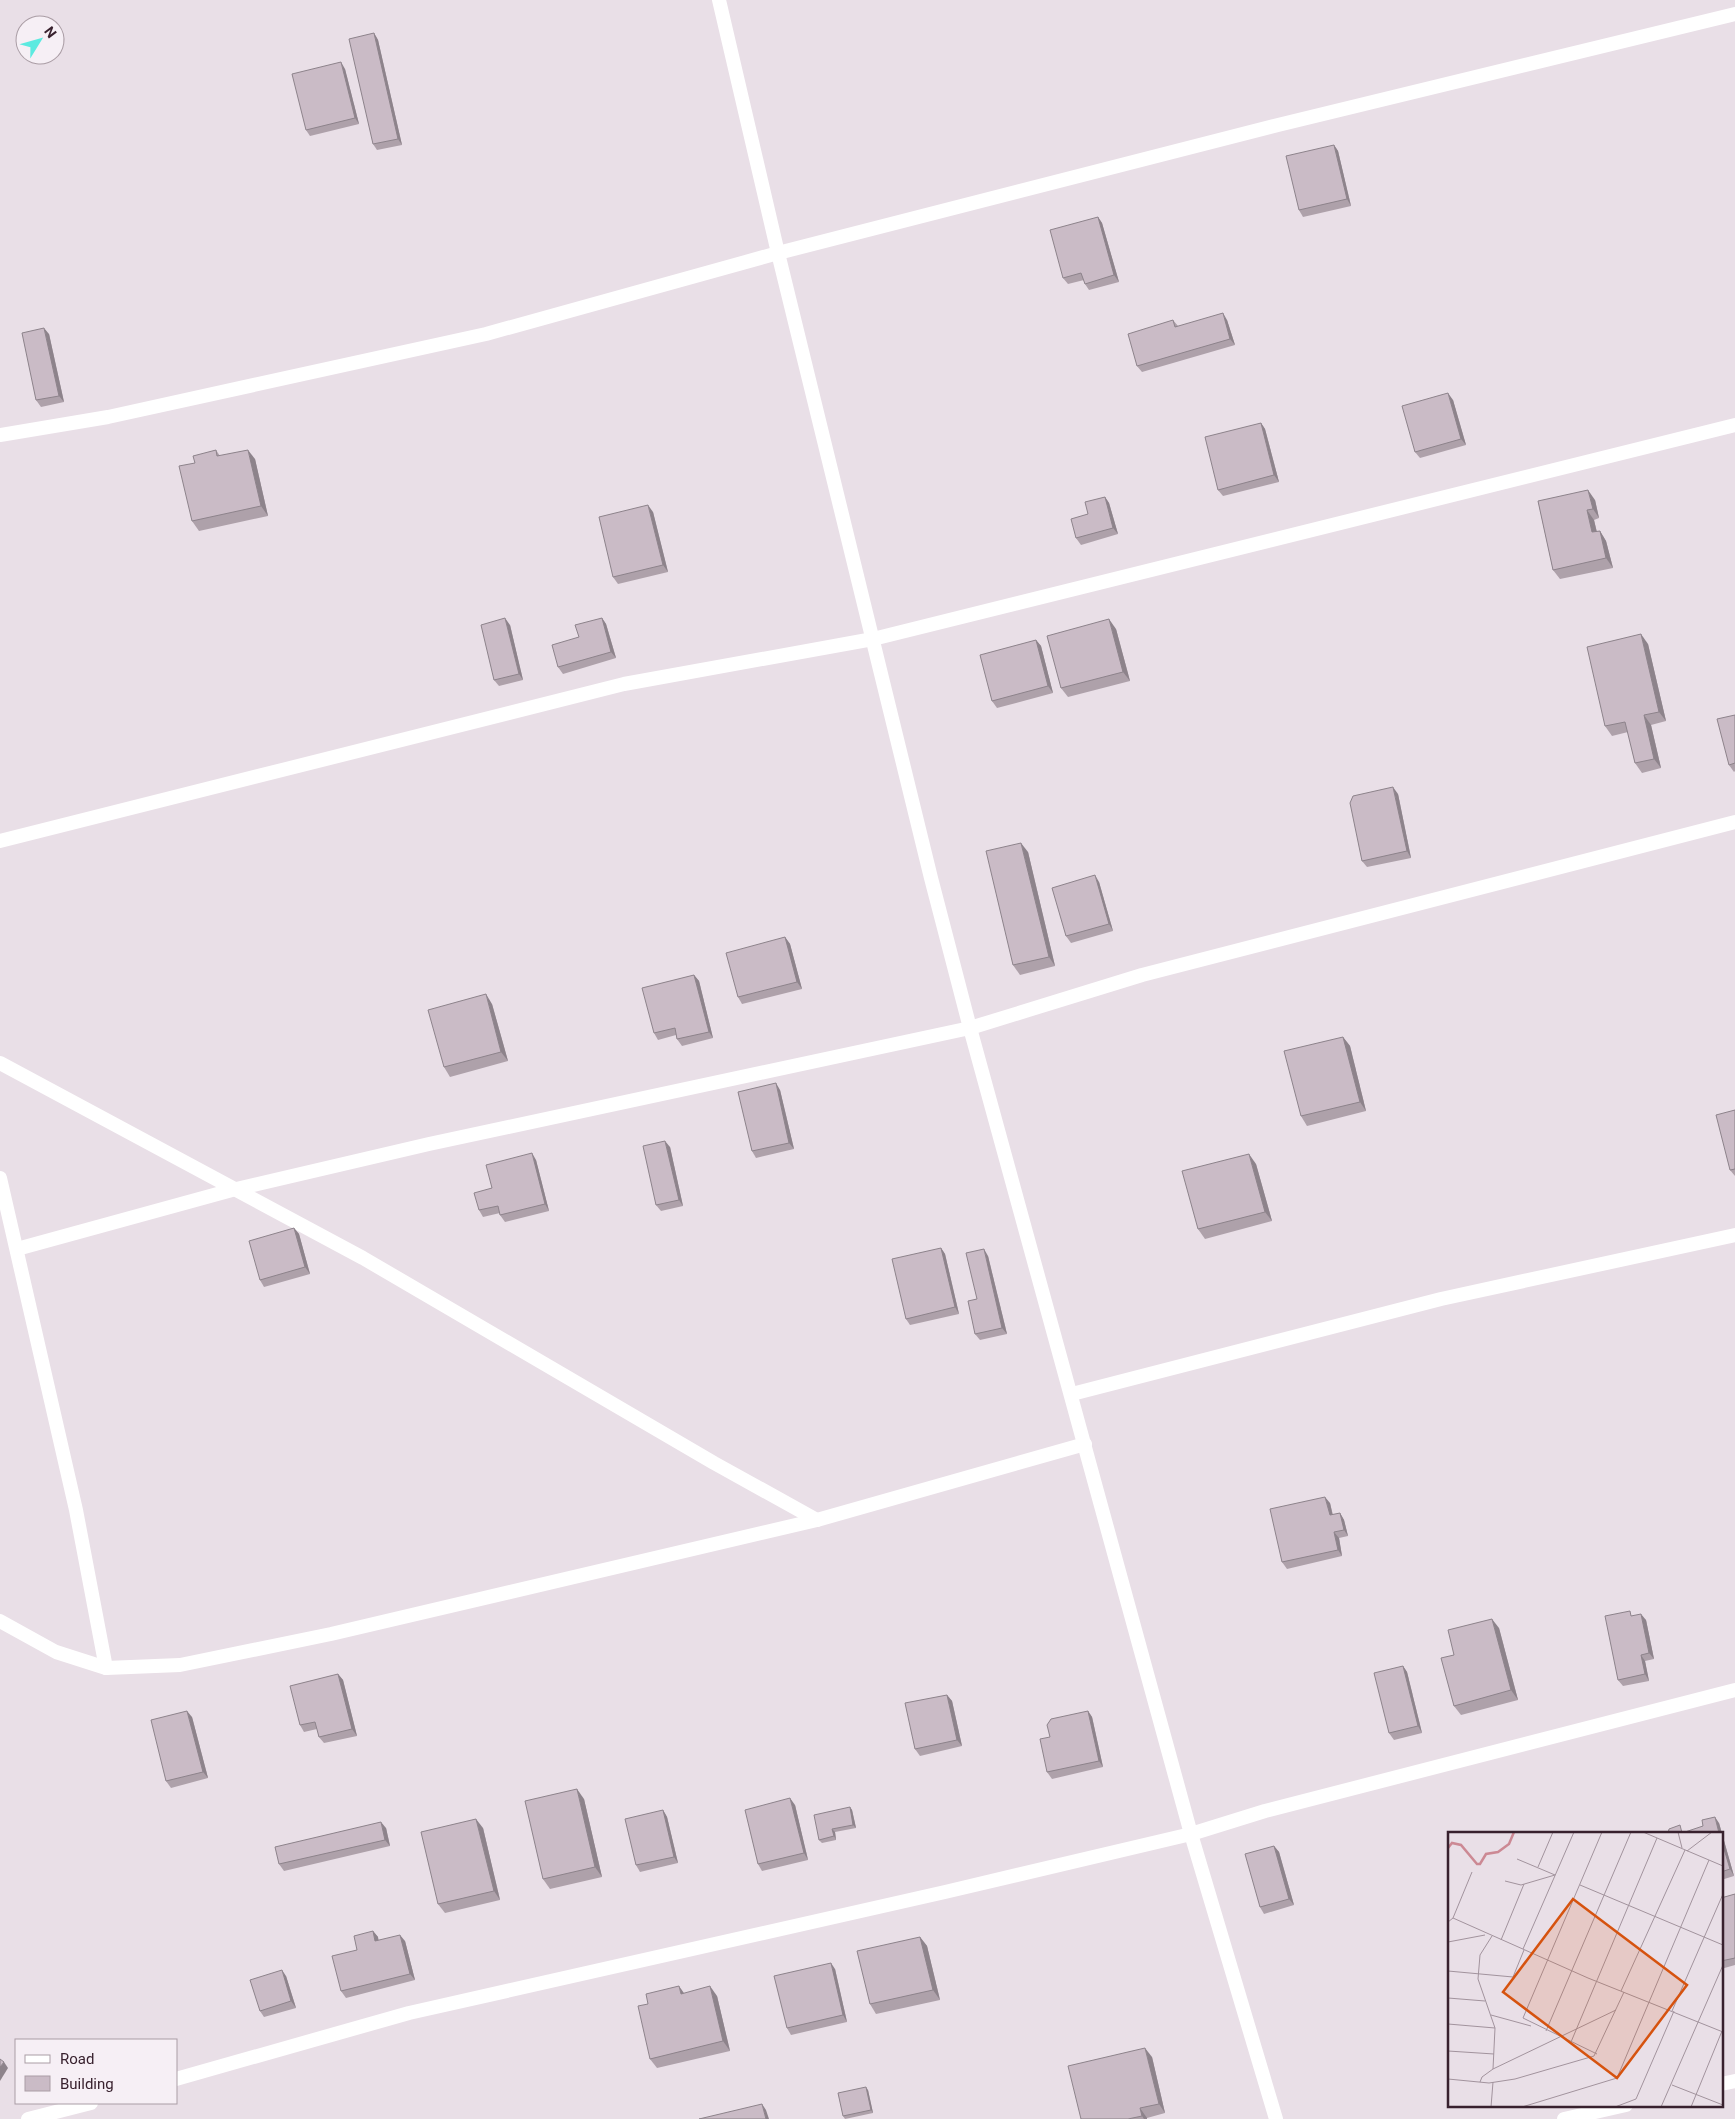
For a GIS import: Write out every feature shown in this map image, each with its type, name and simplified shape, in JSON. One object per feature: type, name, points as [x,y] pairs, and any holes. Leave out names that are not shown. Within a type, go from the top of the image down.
[{"type":"street","points":[[719,0],[778,252],[970,1028],[1072,1394],[1191,1834],[1276,2119]]},
{"type":"street","points":[[0,435],[108,417],[486,334],[778,252],[1278,125],[1735,14]]},
{"type":"street","points":[[0,841],[624,684],[873,639],[1735,425]]},
{"type":"street","points":[[17,1249],[232,1190],[439,1142],[970,1028],[1142,975],[1735,822]]},
{"type":"street","points":[[0,1063],[232,1190],[363,1258],[714,1463],[817,1520]]},
{"type":"street","points":[[0,1178],[76,1510],[106,1668]]},
{"type":"street","points":[[1072,1394],[1441,1299],[1735,1236]]},
{"type":"street","points":[[0,1620],[56,1652],[106,1668],[180,1665],[312,1638],[817,1520],[1085,1444]]},
{"type":"street","points":[[178,2078],[409,2013],[1191,1834],[1265,1811],[1735,1690]]},
{"type":"street","points":[[1722,2084],[1735,2081]]},
{"type":"street","points":[[28,2119],[87,2104]]},
{"type":"street","points":[[1564,2119],[1622,2106]]},
{"type":"building","points":[[374,33],[398,139],[373,144],[349,39]]},
{"type":"building","points":[[341,62],[355,118],[306,130],[292,74]]},
{"type":"building","points":[[1334,145],[1347,199],[1299,210],[1286,156]]},
{"type":"building","points":[[1098,217],[1114,275],[1085,284],[1081,273],[1063,278],[1050,230]]},
{"type":"building","points":[[1223,313],[1230,339],[1137,366],[1128,334],[1173,320],[1175,327]]},
{"type":"building","points":[[44,328],[59,396],[36,400],[22,333]]},
{"type":"building","points":[[1448,393],[1461,439],[1415,452],[1402,406]]},
{"type":"building","points":[[1261,423],[1274,475],[1218,490],[1205,437]]},
{"type":"building","points":[[216,450],[217,456],[248,450],[261,506],[192,521],[179,466],[195,463],[193,456]]},
{"type":"building","points":[[1588,490],[1593,509],[1587,510],[1592,532],[1600,531],[1606,558],[1553,570],[1538,501]]},
{"type":"building","points":[[1105,497],[1113,528],[1076,538],[1071,519],[1088,514],[1085,502]]},
{"type":"building","points":[[648,505],[663,565],[613,577],[599,517]]},
{"type":"building","points":[[505,618],[519,674],[494,680],[481,625]]},
{"type":"building","points":[[602,618],[611,652],[558,667],[552,645],[579,637],[575,625]]},
{"type":"building","points":[[1109,619],[1123,672],[1061,688],[1047,636]]},
{"type":"building","points":[[1641,634],[1659,712],[1644,715],[1654,759],[1635,763],[1625,722],[1605,726],[1587,647]]},
{"type":"building","points":[[1036,640],[1048,686],[992,701],[980,655]]},
{"type":"building","points":[[1735,715],[1735,763],[1729,765],[1717,719]]},
{"type":"building","points":[[1393,787],[1407,851],[1362,861],[1350,803],[1353,796]]},
{"type":"building","points":[[1021,843],[1049,957],[1013,965],[986,851]]},
{"type":"building","points":[[1095,875],[1109,924],[1066,936],[1052,888]]},
{"type":"building","points":[[785,937],[797,982],[738,997],[726,953]]},
{"type":"building","points":[[694,975],[709,1032],[677,1039],[675,1028],[654,1033],[642,988]]},
{"type":"building","points":[[486,994],[501,1052],[444,1067],[428,1010]]},
{"type":"building","points":[[1343,1037],[1360,1102],[1301,1116],[1284,1051]]},
{"type":"building","points":[[776,1083],[789,1143],[752,1151],[738,1092]]},
{"type":"building","points":[[1735,1110],[1735,1169],[1730,1170],[1716,1115]]},
{"type":"building","points":[[665,1141],[679,1200],[656,1205],[643,1146]]},
{"type":"building","points":[[532,1153],[545,1204],[500,1215],[498,1206],[479,1210],[474,1193],[492,1188],[486,1165]]},
{"type":"building","points":[[1249,1154],[1265,1212],[1198,1229],[1182,1171]]},
{"type":"building","points":[[294,1228],[305,1267],[260,1280],[249,1241]]},
{"type":"building","points":[[941,1248],[955,1307],[906,1319],[892,1259]]},
{"type":"building","points":[[984,1249],[1002,1328],[975,1334],[968,1301],[977,1299],[966,1253]]},
{"type":"building","points":[[1325,1497],[1330,1515],[1340,1513],[1344,1530],[1334,1532],[1338,1550],[1282,1562],[1270,1509]]},
{"type":"building","points":[[1630,1611],[1631,1616],[1641,1614],[1649,1653],[1641,1655],[1645,1674],[1618,1680],[1605,1616]]},
{"type":"building","points":[[1492,1619],[1511,1690],[1454,1706],[1441,1658],[1454,1655],[1448,1630]]},
{"type":"building","points":[[1403,1666],[1418,1726],[1389,1733],[1374,1673]]},
{"type":"building","points":[[338,1674],[352,1729],[319,1737],[315,1722],[300,1725],[290,1686]]},
{"type":"building","points":[[947,1695],[957,1740],[915,1749],[905,1703]]},
{"type":"building","points":[[187,1711],[203,1772],[166,1781],[151,1720]]},
{"type":"building","points":[[1088,1711],[1099,1761],[1047,1772],[1040,1739],[1050,1737],[1047,1725],[1051,1719]]},
{"type":"building","points":[[577,1789],[595,1867],[543,1879],[525,1801]]},
{"type":"building","points":[[790,1798],[804,1853],[758,1864],[745,1810]]},
{"type":"building","points":[[850,1807],[853,1825],[832,1829],[834,1836],[819,1840],[814,1815]]},
{"type":"building","points":[[663,1810],[674,1857],[636,1865],[625,1819]]},
{"type":"building","points":[[1715,1817],[1719,1832],[1685,1832],[1703,1826],[1702,1820]]},
{"type":"building","points":[[476,1819],[494,1891],[438,1904],[421,1832]]},
{"type":"building","points":[[381,1822],[385,1840],[279,1864],[275,1847]]},
{"type":"building","points":[[1680,1825],[1682,1832],[1668,1832],[1669,1829]]},
{"type":"building","points":[[1722,1842],[1730,1869],[1722,1872]]},
{"type":"building","points":[[1274,1846],[1289,1899],[1260,1907],[1245,1854]]},
{"type":"building","points":[[1735,1894],[1735,1958],[1722,1961],[1722,1898]]},
{"type":"building","points":[[373,1931],[375,1941],[400,1935],[410,1974],[341,1991],[332,1956],[357,1950],[354,1936]]},
{"type":"building","points":[[920,1937],[933,1990],[870,2004],[857,1951]]},
{"type":"building","points":[[831,1963],[843,2015],[787,2028],[774,1976]]},
{"type":"building","points":[[282,1970],[291,2001],[260,2011],[250,1980]]},
{"type":"building","points":[[679,1986],[681,1994],[710,1986],[723,2041],[650,2059],[638,2006],[648,2004],[646,1994]]},
{"type":"building","points":[[1145,2048],[1159,2104],[1140,2108],[1142,2116],[1128,2119],[1081,2119],[1068,2066]]},
{"type":"building","points":[[0,2059],[4,2062],[0,2067]]},
{"type":"building","points":[[866,2087],[871,2110],[843,2116],[838,2093]]},
{"type":"building","points":[[762,2104],[766,2119],[699,2119]]}]
